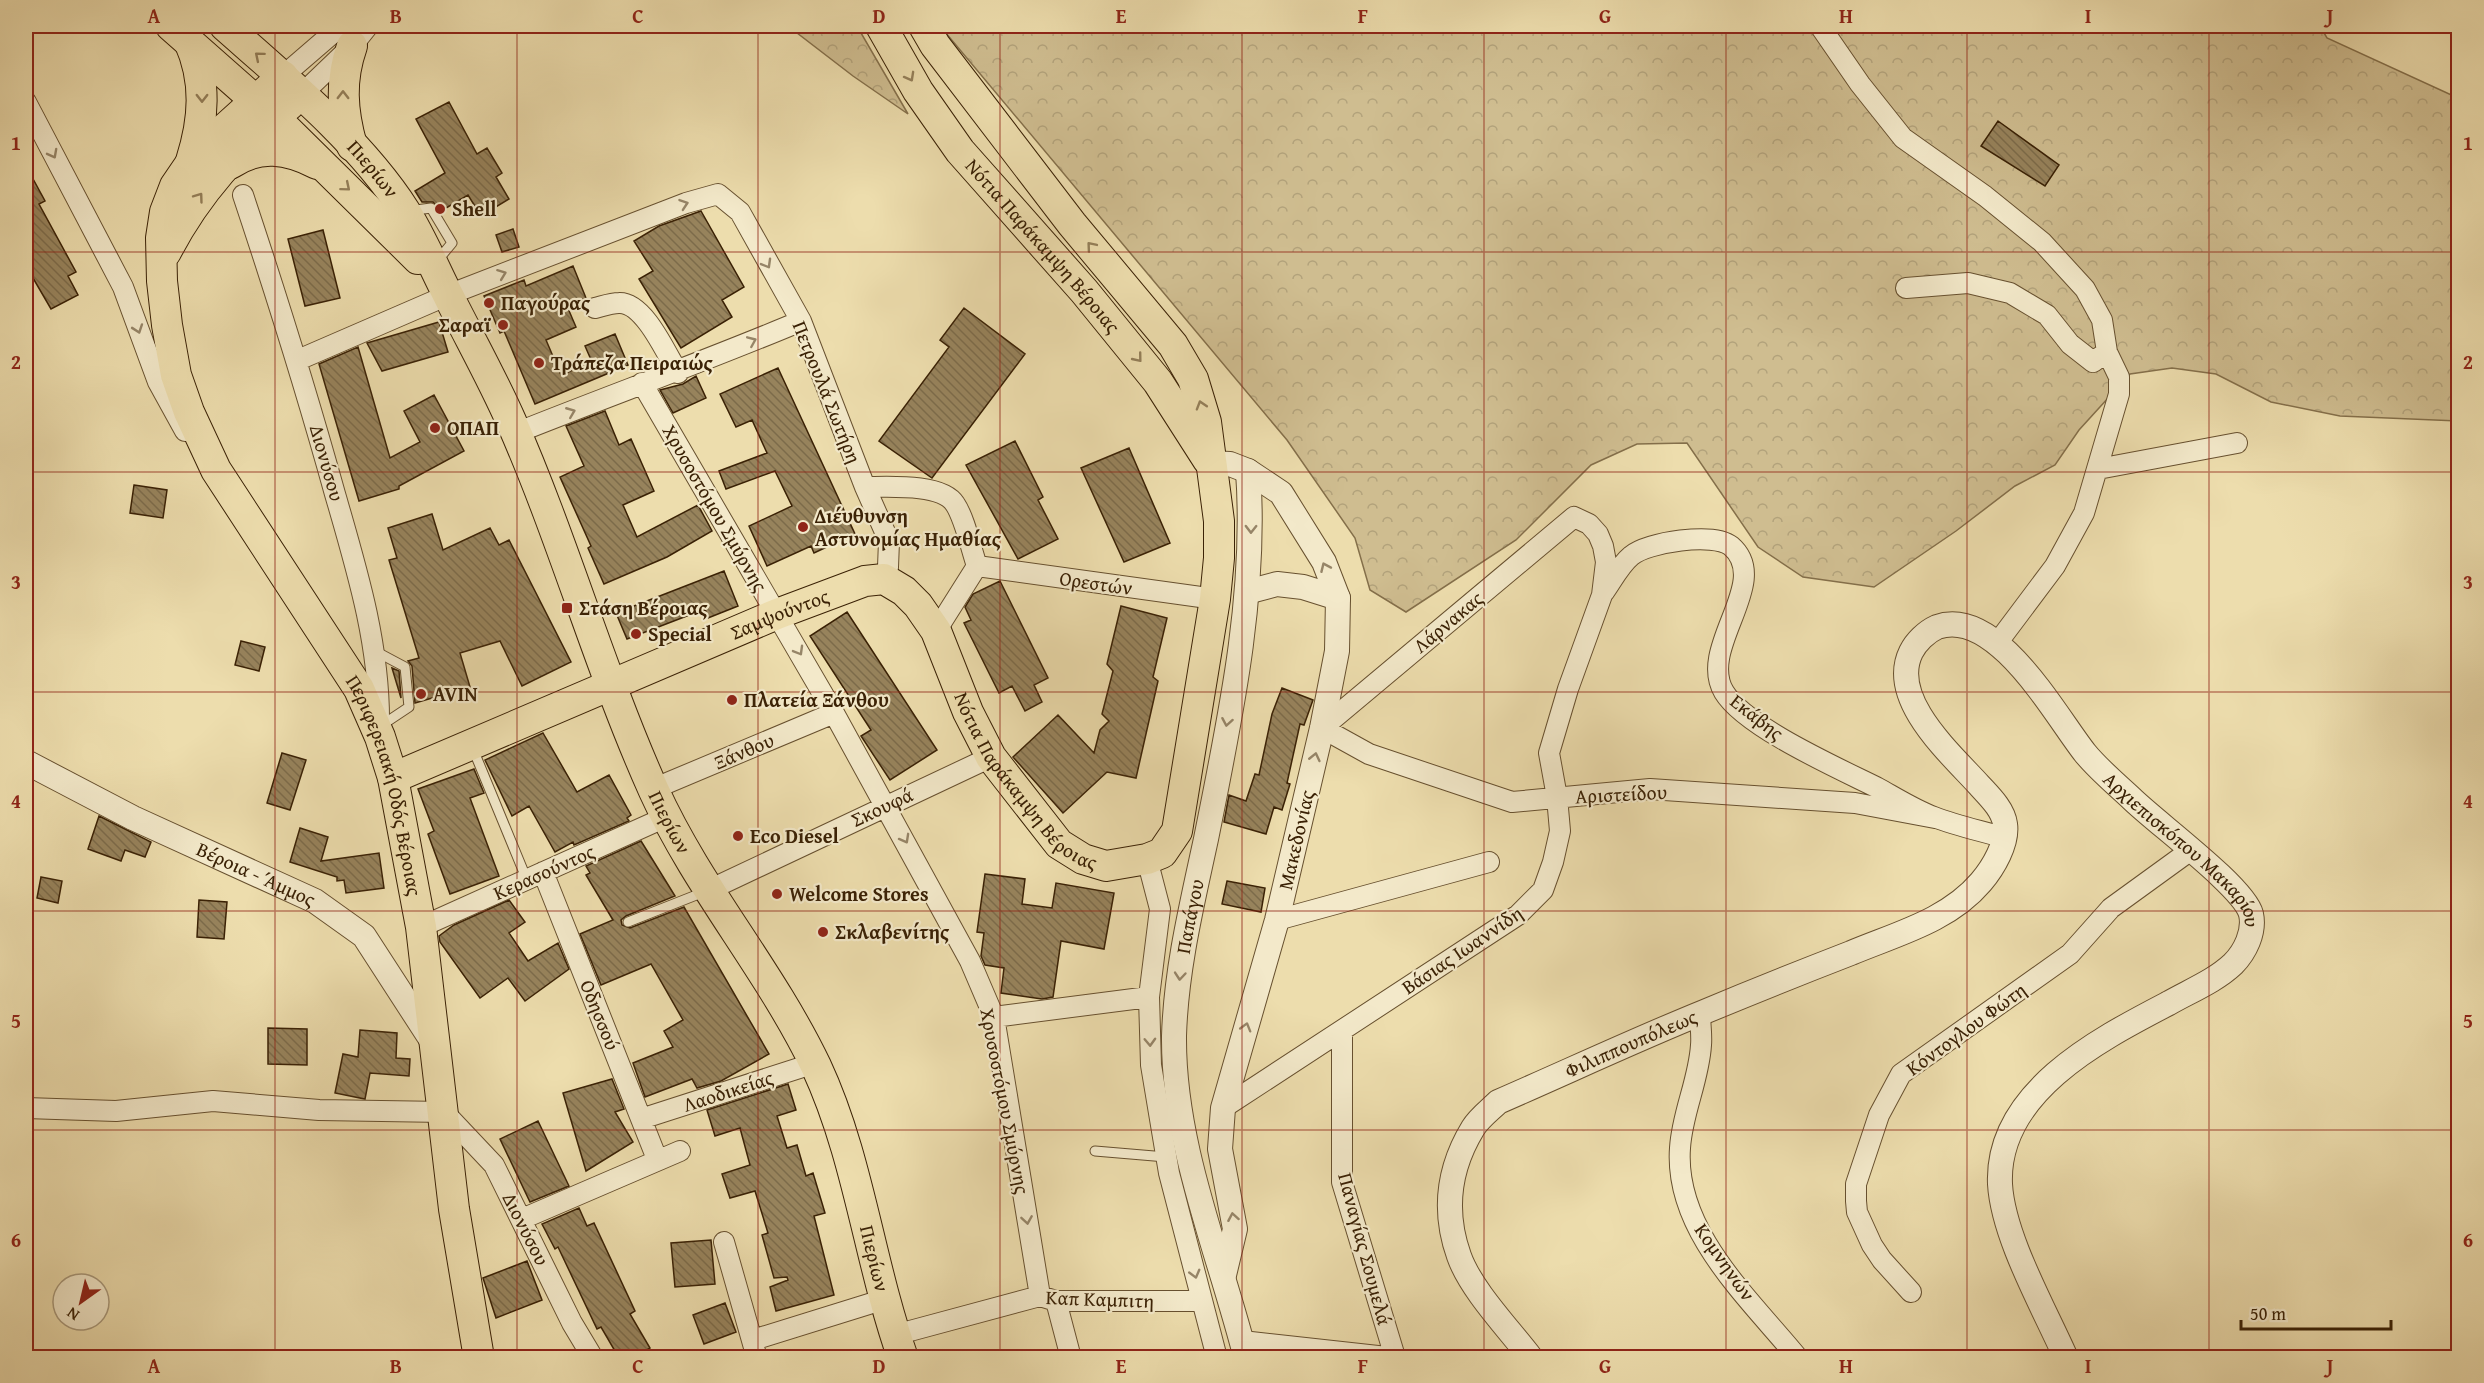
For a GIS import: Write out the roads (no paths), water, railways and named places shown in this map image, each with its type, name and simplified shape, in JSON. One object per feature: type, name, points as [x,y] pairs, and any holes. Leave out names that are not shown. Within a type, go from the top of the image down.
[{"type":"main road","name":"Πιερίων","points":[[225,26],[292,85],[352,146],[406,212],[443,277],[516,433],[611,685],[666,817],[709,890],[750,951],[814,1063],[836,1113],[899,1346]]},
{"type":"main road","name":"Νότια Παράκαμψη Βέροιας","points":[[881,26],[918,91],[960,151],[1084,291],[1150,373],[1209,463]]},
{"type":"main road","name":"Νότια Παράκαμψη Βέροιας","points":[[884,579],[903,591],[918,605],[936,632],[968,712],[992,757],[1044,828],[1071,853],[1106,866],[1147,860],[1162,853],[1178,831],[1215,599],[1219,522],[1209,463],[1206,422],[1193,379],[1173,345],[1072,224],[935,45],[924,26]]},
{"type":"main road","points":[[352,146],[342,98],[344,69],[354,32]]},
{"type":"main road","name":"Πιερίων","points":[[180,33],[266,109],[322,167],[360,198],[443,277]]},
{"type":"main road","points":[[180,33],[198,62],[202,89],[199,137],[190,164]]},
{"type":"main road","name":"Περιφερειακή Οδός Βέροιας","points":[[292,85],[266,109],[190,164],[175,186],[165,212],[161,238],[167,325],[176,375],[189,412],[216,470],[303,608],[342,661],[379,732],[393,778],[421,927],[454,1209],[479,1358]]},
{"type":"main road","name":"Περιφερειακή Οδός Βέροιας","points":[[162,260],[197,199],[252,136],[266,109]]},
{"type":"main road","points":[[218,173],[240,157],[268,150],[295,153],[322,167]]},
{"type":"main road","name":"Σαμψούντος","points":[[611,685],[777,614],[865,581],[884,579]]},
{"type":"main road","points":[[393,778],[611,685]]},
{"type":"street","points":[[1820,26],[1860,84],[1903,138],[1985,196],[2042,242],[2085,289],[2102,320],[2107,352],[2119,377],[2119,394],[2084,513],[2055,566],[1998,642]]},
{"type":"street","points":[[292,85],[354,32]]},
{"type":"street","points":[[26,102],[123,287],[158,382],[179,423],[216,470]]},
{"type":"street","name":"Πετρουλά Σωτήρη","points":[[443,277],[718,194],[740,212],[801,321],[865,487],[889,541],[888,567],[884,579]]},
{"type":"street","name":"Διονύσου","points":[[243,195],[298,360],[355,564],[375,651],[379,732]]},
{"type":"street","points":[[298,360],[443,277]]},
{"type":"street","points":[[1906,288],[1968,284],[2010,293],[2047,315],[2070,344],[2093,362],[2107,352]]},
{"type":"street","points":[[595,308],[620,303],[633,306],[643,315],[678,373]]},
{"type":"street","points":[[516,433],[642,383],[678,373],[801,321]]},
{"type":"street","name":"Χρυσοστόμου Σμύρνης","points":[[642,383],[834,713],[970,961],[994,1017],[1048,1298],[1071,1358]]},
{"type":"street","points":[[2098,469],[2236,443]]},
{"type":"street","name":"Μακεδονίας","points":[[1209,463],[1230,464],[1248,471],[1281,493],[1324,562],[1338,598],[1337,651],[1322,728],[1277,920],[1223,1108],[1220,1149],[1235,1229],[1224,1275]]},
{"type":"street","name":"Παπάγου","points":[[1244,1349],[1205,1217],[1177,1102],[1174,1035],[1181,958],[1211,815],[1248,592],[1251,512],[1248,471]]},
{"type":"street","points":[[865,487],[918,488],[939,492],[955,502],[977,567],[936,632]]},
{"type":"street","name":"Βάσιας Ιωαννίδη","points":[[1223,1108],[1518,915],[1543,890],[1560,831],[1549,753],[1568,689],[1602,595],[1606,562],[1598,534],[1589,524],[1574,517]]},
{"type":"street","name":"Λάρνακας","points":[[1322,728],[1574,517]]},
{"type":"street","name":"Εκάβης","points":[[1602,595],[1631,555],[1648,548],[1706,538],[1720,539],[1732,547],[1743,565],[1746,580],[1722,648],[1718,671],[1724,692],[1768,730],[1935,818],[2005,837]]},
{"type":"street","name":"Ορεστών","points":[[977,567],[1215,599]]},
{"type":"street","points":[[1248,592],[1277,584],[1303,587],[1338,598]]},
{"type":"street","name":"Αρχιεπισκόπου Μακαρίου","points":[[2005,837],[2005,823],[1993,801],[1924,723],[1912,702],[1906,681],[1907,662],[1919,640],[1934,628],[1958,625],[1998,642],[2023,669],[2088,757],[2145,812],[2243,897],[2252,920],[2245,948],[2236,962],[2214,978],[2078,1055],[2049,1079],[2031,1101],[2004,1149],[2001,1189],[2006,1216],[2024,1265],[2066,1358]]},
{"type":"street","name":"Ξάνθου","points":[[653,789],[834,713]]},
{"type":"street","name":"Αριστείδου","points":[[1322,728],[1369,754],[1512,802],[1650,789],[1855,803],[1935,818]]},
{"type":"street","name":"Σκουφά","points":[[709,890],[992,757]]},
{"type":"street","name":"Βέροια - Άμμος","points":[[26,762],[134,818],[315,901],[341,917],[364,936],[435,1046]]},
{"type":"street","name":"Κερασούντος","points":[[421,927],[666,817]]},
{"type":"street","name":"Φιλιππουπόλεως","points":[[1531,1358],[1477,1286],[1459,1257],[1448,1191],[1459,1156],[1474,1126],[1498,1102],[1700,1013],[1938,917],[1981,882],[1998,856],[2005,837]]},
{"type":"street","name":"Κόντογλου Φώτη","points":[[1911,1292],[1882,1260],[1872,1245],[1863,1227],[1856,1201],[1856,1184],[1879,1115],[1901,1074],[2070,954],[2111,908],[2191,850]]},
{"type":"street","name":"Παπάγου","points":[[1147,860],[1160,909],[1149,997],[1151,1065],[1166,1157],[1217,1358]]},
{"type":"street","points":[[1277,920],[1489,862]]},
{"type":"street","name":"Οδησσού","points":[[535,876],[657,1159]]},
{"type":"street","points":[[994,1017],[1149,997]]},
{"type":"street","name":"Κομνηνών","points":[[1700,1013],[1701,1046],[1685,1109],[1680,1148],[1680,1181],[1695,1222],[1721,1265],[1798,1358]]},
{"type":"street","name":"Παναγίας Σουμελά","points":[[1342,1031],[1342,1182],[1395,1357]]},
{"type":"street","name":"Λαοδικείας","points":[[641,1119],[814,1063]]},
{"type":"street","points":[[26,1108],[116,1111],[213,1101],[318,1110],[444,1112]]},
{"type":"street","name":"Διονύσου","points":[[444,1112],[494,1165],[573,1323],[593,1358]]},
{"type":"street","points":[[522,1219],[680,1151]]},
{"type":"street","points":[[724,1242],[755,1349],[885,1299]]},
{"type":"street","name":"Καπ Καμπιτη","points":[[899,1346],[1048,1298],[1202,1301]]},
{"type":"street","points":[[1244,1349],[1395,1357]]},
{"type":"lane","points":[[416,210],[431,208],[452,243],[443,277]]},
{"type":"lane","points":[[375,651],[405,667],[409,707],[379,732]]},
{"type":"lane","points":[[471,744],[535,876]]},
{"type":"lane","points":[[628,922],[709,890]]},
{"type":"lane","points":[[1095,1151],[1166,1157]]},
{"type":"place","name":"Shell","points":[[440,209]]},
{"type":"place","name":"Παγούρας","points":[[489,303]]},
{"type":"place","name":"Σαραϊ","points":[[503,325]]},
{"type":"place","name":"Τράπεζα Πειραιώς","points":[[539,363]]},
{"type":"place","name":"ΟΠΑΠ","points":[[435,428]]},
{"type":"place","name":"Διέυθυνση Αστυνομίας Ημαθίας","points":[[803,527]]},
{"type":"place","name":"Στάση Βέροιας","points":[[567,608]]},
{"type":"place","name":"Special","points":[[636,634]]},
{"type":"place","name":"AVIN","points":[[421,694]]},
{"type":"place","name":"Πλατεία Ξάνθου","points":[[732,700]]},
{"type":"place","name":"Eco Diesel","points":[[738,836]]},
{"type":"place","name":"Welcome Stores","points":[[777,894]]},
{"type":"place","name":"Σκλαβενίτης","points":[[823,932]]}]
